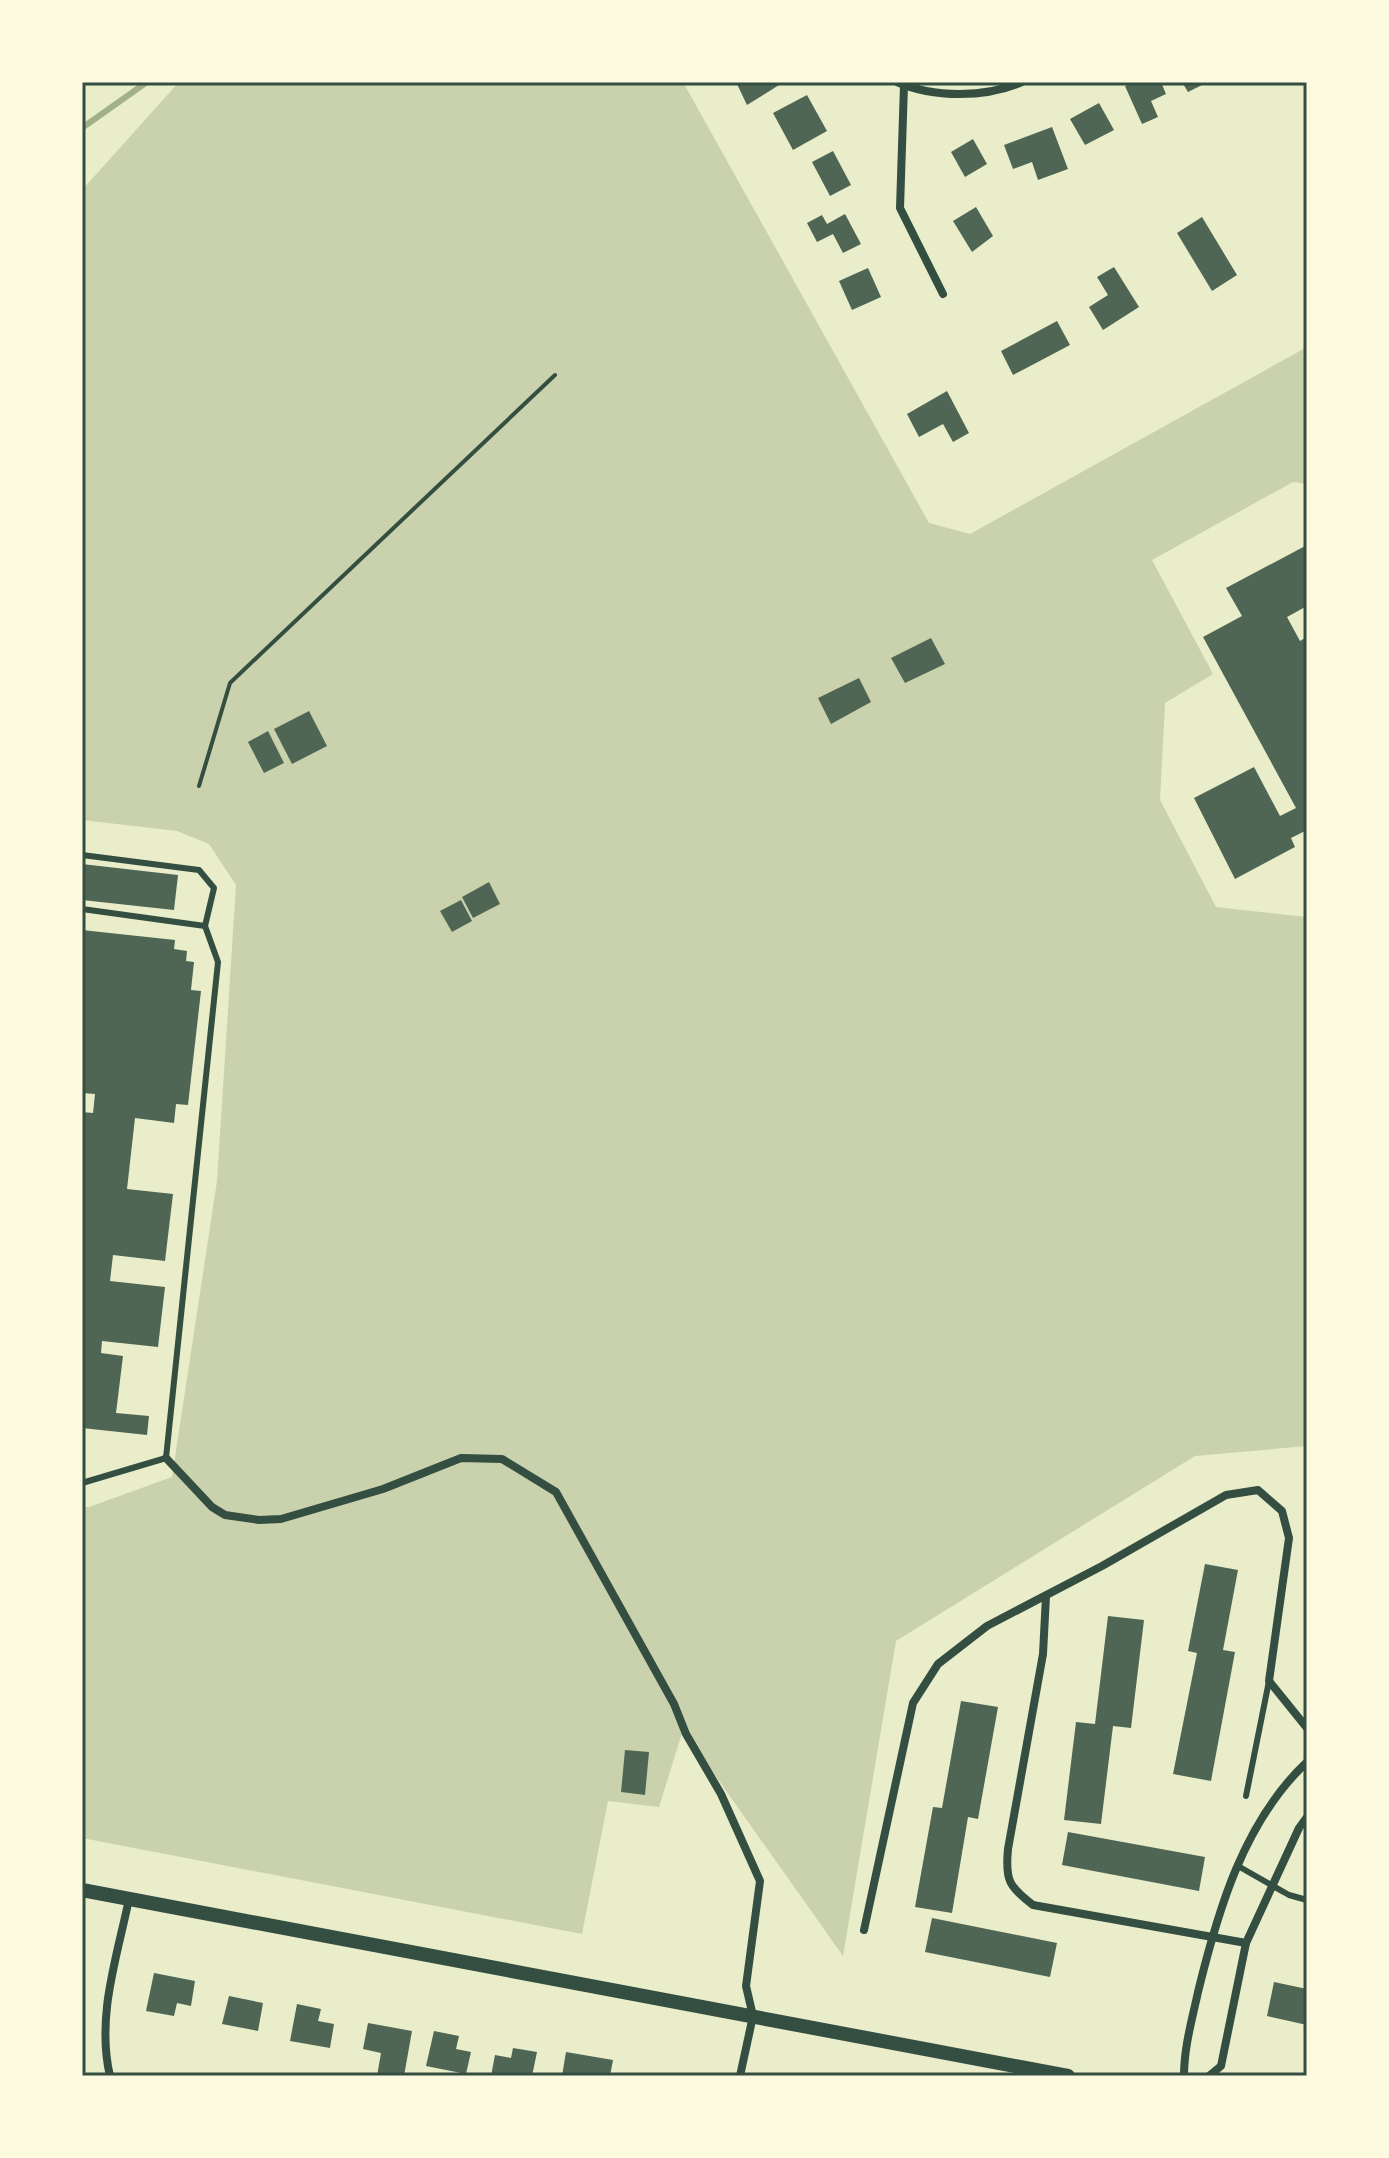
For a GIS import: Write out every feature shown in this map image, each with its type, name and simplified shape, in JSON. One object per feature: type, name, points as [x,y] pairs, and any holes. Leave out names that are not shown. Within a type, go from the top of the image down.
[{"type":"street","points":[[943,294],[900,208],[901,84],[912,89],[981,94],[1022,82]]},
{"type":"street","points":[[166,1458],[212,1507],[225,1515],[259,1520],[281,1519],[383,1489],[461,1458],[502,1459],[556,1492],[674,1704],[686,1734],[721,1794],[758,1872],[760,1889],[746,1986],[753,2016],[740,2076]]},
{"type":"street","points":[[864,1930],[913,1703],[938,1664],[987,1626],[1226,1495],[1258,1490],[1282,1511],[1289,1538],[1269,1681],[1307,1728]]},
{"type":"street","points":[[1046,1596],[1043,1654],[1008,1849],[1006,1869],[1013,1889],[1033,1905],[1246,1943]]},
{"type":"street","points":[[1184,2076],[1184,2054],[1211,1937],[1238,1866],[1270,1803],[1307,1762]]},
{"type":"street","points":[[1209,2076],[1221,2066],[1246,1943],[1299,1828],[1307,1817]]},
{"type":"street","points":[[82,1890],[1068,2076]]},
{"type":"street","points":[[110,2076],[106,2061],[106,2005],[129,1899]]},
{"type":"lane","points":[[82,855],[199,870],[214,888],[205,926],[218,962],[166,1458],[82,1483]]},
{"type":"lane","points":[[82,909],[205,926]]},
{"type":"lane","points":[[1246,1796],[1269,1681]]},
{"type":"lane","points":[[1238,1866],[1289,1895],[1307,1900]]},
{"type":"path","points":[[199,786],[230,683],[555,375]]},
{"type":"green space","points":[[179,82],[683,82],[929,523],[970,534],[1307,347],[1307,484],[1293,482],[1152,560],[1213,674],[1165,703],[1160,800],[1216,907],[1307,917],[1307,1446],[1195,1456],[896,1641],[843,1956],[683,1730],[659,1807],[608,1801],[582,1934],[82,1838],[82,1507],[172,1477],[217,1181],[236,885],[209,844],[177,831],[82,820],[82,190]]},
{"type":"building","points":[[736,82],[777,82],[779,85],[747,105]]},
{"type":"building","points":[[1135,82],[1161,82],[1166,94],[1151,101],[1158,117],[1142,124],[1125,86]]},
{"type":"building","points":[[1182,82],[1208,82],[1188,92]]},
{"type":"building","points":[[807,95],[827,131],[793,150],[773,113]]},
{"type":"building","points":[[1099,103],[1114,130],[1085,145],[1070,119]]},
{"type":"building","points":[[1052,127],[1068,169],[1038,180],[1032,162],[1013,169],[1004,145]]},
{"type":"building","points":[[973,139],[987,164],[965,177],[951,152]]},
{"type":"building","points":[[833,151],[851,185],[830,196],[812,162]]},
{"type":"building","points":[[976,207],[993,236],[972,252],[953,221]]},
{"type":"building","points":[[845,214],[861,244],[843,253],[833,234],[817,242],[807,223],[822,215],[827,224]]},
{"type":"building","points":[[1202,217],[1237,275],[1212,291],[1177,233]]},
{"type":"building","points":[[1114,267],[1139,307],[1103,330],[1089,307],[1108,295],[1097,277]]},
{"type":"building","points":[[868,268],[881,297],[852,310],[839,281]]},
{"type":"building","points":[[1057,321],[1070,345],[1013,375],[1001,351]]},
{"type":"building","points":[[947,391],[969,433],[953,442],[943,424],[919,437],[907,414]]},
{"type":"building","points":[[1307,545],[1307,606],[1287,617],[1300,641],[1307,637],[1307,830],[1291,838],[1295,847],[1235,879],[1194,798],[1254,767],[1280,816],[1296,808],[1203,637],[1242,616],[1226,588]]},
{"type":"building","points":[[931,638],[945,664],[905,683],[891,658]]},
{"type":"building","points":[[859,678],[871,702],[831,724],[818,698]]},
{"type":"building","points":[[309,711],[327,746],[292,764],[274,729]]},
{"type":"building","points":[[268,731],[284,763],[264,773],[248,742]]},
{"type":"building","points":[[82,864],[178,875],[174,910],[82,900]]},
{"type":"building","points":[[489,882],[500,904],[473,918],[462,897]]},
{"type":"building","points":[[461,900],[472,921],[452,932],[440,911]]},
{"type":"building","points":[[82,930],[175,940],[174,949],[187,951],[186,961],[194,962],[191,990],[201,991],[188,1105],[176,1104],[174,1123],[135,1118],[127,1189],[173,1194],[165,1261],[113,1255],[110,1281],[165,1287],[158,1347],[102,1341],[101,1353],[123,1356],[116,1413],[149,1416],[147,1435],[82,1428],[82,1112],[93,1113],[95,1094],[82,1093]]},
{"type":"building","points":[[1205,1564],[1238,1570],[1223,1650],[1235,1652],[1211,1781],[1173,1774],[1197,1653],[1188,1651]]},
{"type":"building","points":[[1108,1616],[1144,1620],[1131,1728],[1113,1726],[1101,1824],[1064,1820],[1076,1722],[1095,1724]]},
{"type":"building","points":[[961,1701],[998,1707],[978,1819],[968,1817],[952,1913],[915,1907],[933,1807],[942,1808]]},
{"type":"building","points":[[625,1750],[649,1752],[645,1795],[621,1792]]},
{"type":"building","points":[[1068,1832],[1205,1857],[1199,1891],[1062,1865]]},
{"type":"building","points":[[932,1918],[1057,1943],[1050,1977],[925,1952]]},
{"type":"building","points":[[154,1973],[195,1981],[191,2006],[177,2003],[174,2016],[146,2011]]},
{"type":"building","points":[[1274,1982],[1307,1989],[1307,2025],[1267,2016]]},
{"type":"building","points":[[229,1996],[263,2003],[258,2031],[222,2024]]},
{"type":"building","points":[[297,2004],[321,2009],[318,2021],[334,2024],[330,2048],[290,2041]]},
{"type":"building","points":[[368,2023],[412,2031],[404,2076],[377,2076],[381,2053],[363,2049]]},
{"type":"building","points":[[434,2031],[459,2036],[456,2049],[471,2052],[466,2074],[426,2066]]},
{"type":"building","points":[[513,2048],[537,2052],[532,2076],[491,2076],[495,2055],[511,2058]]},
{"type":"building","points":[[566,2052],[613,2060],[610,2076],[562,2076]]},
{"type":"waterway","points":[[82,128],[147,82]]}]
